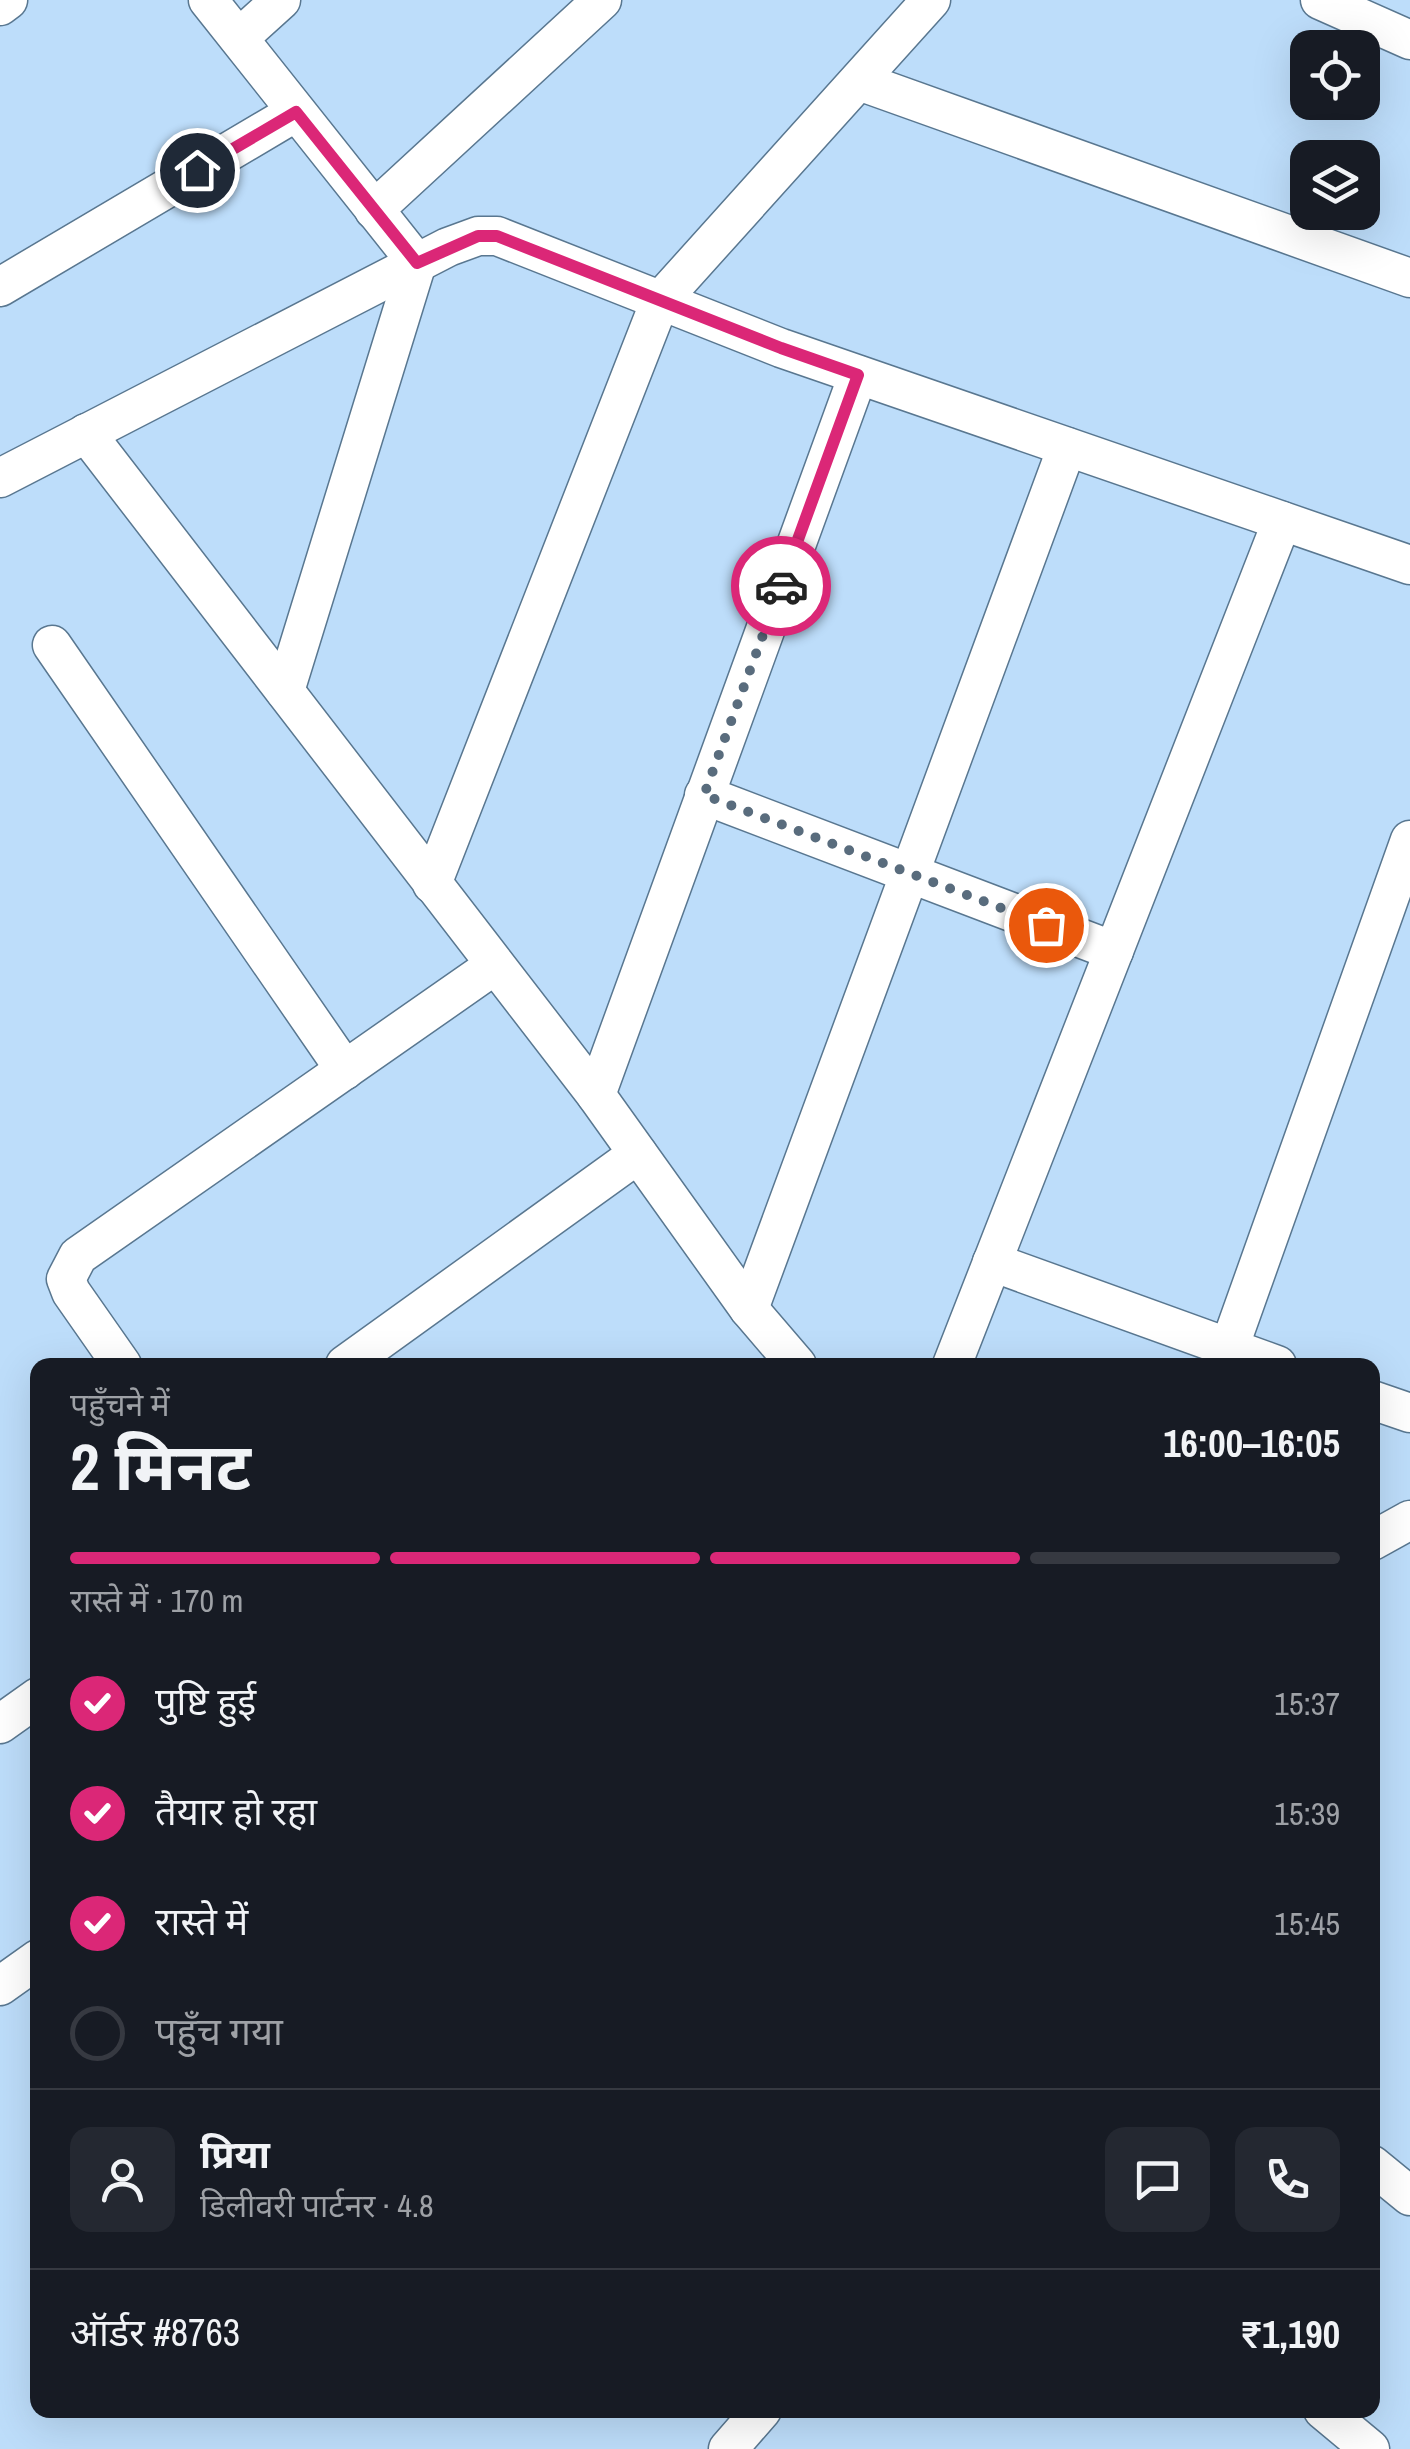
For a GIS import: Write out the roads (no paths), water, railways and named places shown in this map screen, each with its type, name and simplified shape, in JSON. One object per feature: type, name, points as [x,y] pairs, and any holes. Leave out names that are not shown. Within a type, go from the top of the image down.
[{"type":"street","points":[[0,6],[8,0]]},
{"type":"street","points":[[208,0],[417,263]]},
{"type":"street","points":[[240,38],[281,0]]},
{"type":"street","points":[[374,210],[602,0]]},
{"type":"street","points":[[432,884],[660,300],[931,0]]},
{"type":"street","points":[[1320,0],[1410,40]]},
{"type":"street","points":[[859,80],[1410,278]]},
{"type":"street","points":[[0,287],[296,112]]},
{"type":"street","points":[[0,478],[417,263],[478,236],[497,236],[858,375],[1410,565]]},
{"type":"street","points":[[285,691],[417,263]]},
{"type":"street","points":[[596,1095],[858,375]]},
{"type":"street","points":[[86,434],[596,1095],[750,1309],[791,1358]]},
{"type":"street","points":[[750,1309],[1067,447]]},
{"type":"street","points":[[955,1358],[1282,521]]},
{"type":"street","points":[[52,645],[345,1070]]},
{"type":"street","points":[[704,795],[1114,951]]},
{"type":"street","points":[[992,1262],[1226,1356],[1410,840]]},
{"type":"street","points":[[117,1358],[66,1279],[78,1256],[495,966]]},
{"type":"street","points":[[356,1358],[638,1154]]},
{"type":"street","points":[[1380,1403],[1410,1413]]},
{"type":"street","points":[[1380,1537],[1410,1520]]},
{"type":"street","points":[[0,1724],[30,1703]]},
{"type":"street","points":[[0,1986],[30,1965]]},
{"type":"street","points":[[1380,2171],[1410,2196]]},
{"type":"street","points":[[728,2449],[755,2418]]},
{"type":"street","points":[[1333,2418],[1370,2449]]}]
